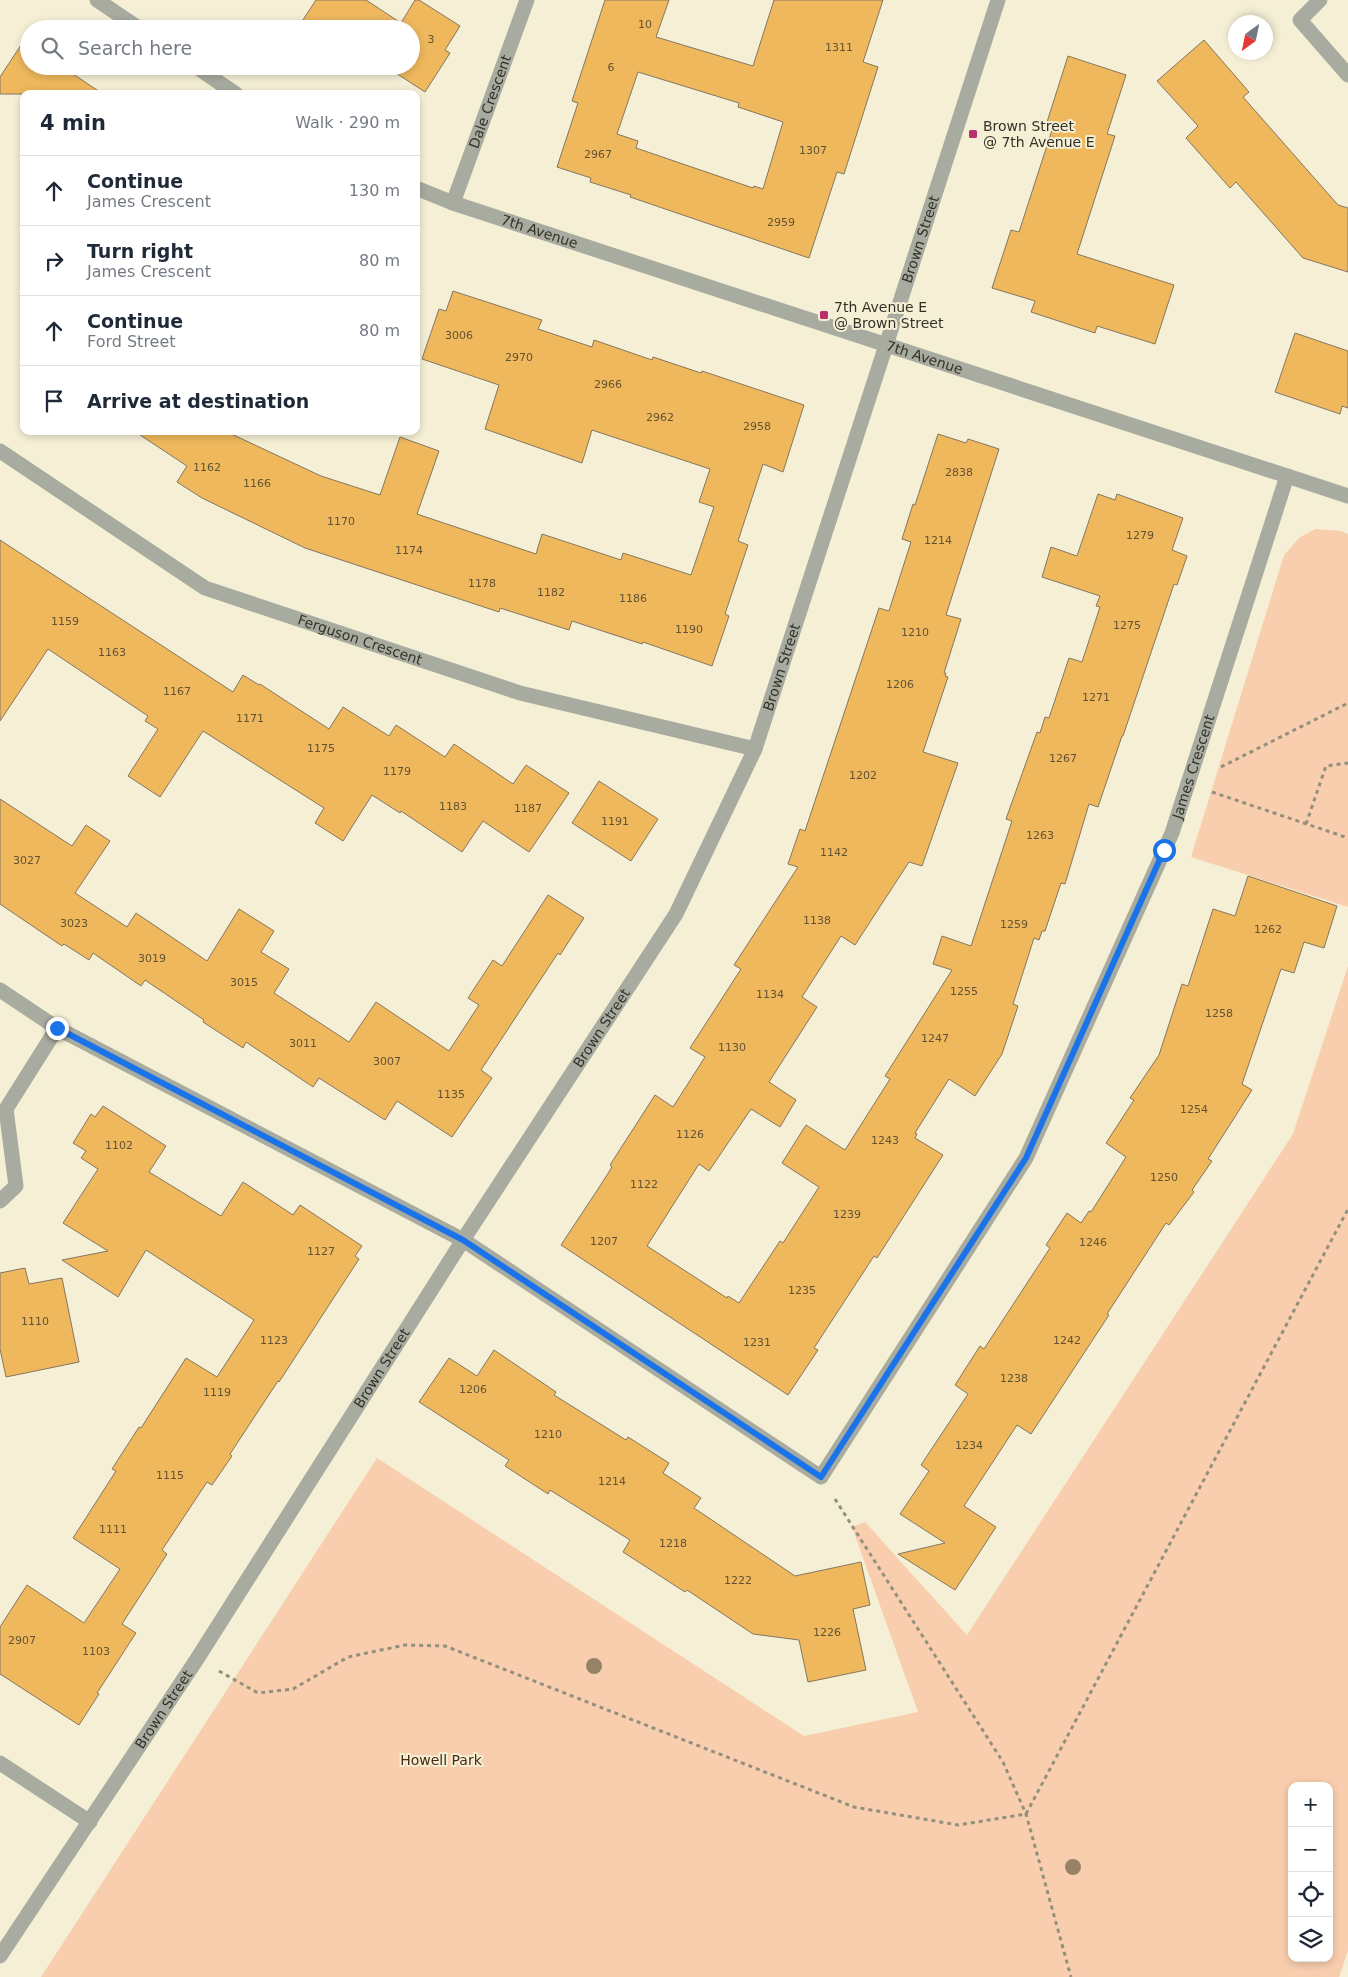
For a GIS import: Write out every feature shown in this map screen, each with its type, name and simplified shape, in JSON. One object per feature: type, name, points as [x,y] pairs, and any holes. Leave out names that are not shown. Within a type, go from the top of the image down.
[{"type":"street","points":[[97,0],[127,20]]},
{"type":"street","name":"Dale Crescent","points":[[453,203],[527,0]]},
{"type":"street","name":"Brown Street","points":[[0,1956],[197,1659],[463,1240],[676,914],[756,749],[998,0]]},
{"type":"street","points":[[1320,0],[1300,20],[1348,75]]},
{"type":"street","points":[[209,75],[230,90]]},
{"type":"street","name":"7th Avenue","points":[[420,190],[453,203],[887,347],[1348,496]]},
{"type":"street","name":"Ferguson Crescent","points":[[0,451],[205,588],[520,693],[756,749]]},
{"type":"street","name":"James Crescent","points":[[821,1477],[1026,1158],[1172,833],[1287,476]]},
{"type":"street","points":[[0,990],[57,1028],[463,1240],[821,1477]]},
{"type":"street","points":[[0,1201],[16,1186],[3,1110],[57,1028]]},
{"type":"street","points":[[0,1763],[90,1822]]},
{"type":"path","points":[[1188,783],[1348,703]]},
{"type":"path","points":[[1306,824],[1326,766],[1348,763]]},
{"type":"path","points":[[1188,783],[1348,838]]},
{"type":"path","points":[[1026,1814],[1348,1209]]},
{"type":"path","points":[[821,1477],[1003,1762],[1026,1814],[1071,1977]]},
{"type":"path","points":[[197,1659],[258,1693],[293,1689],[348,1656],[405,1645],[445,1646],[854,1807],[958,1825],[1026,1814]]},
{"type":"green space","points":[[1316,529],[1340,531],[1348,534],[1348,907],[1191,857],[1284,555],[1300,537]]},
{"type":"green space","name":"Howell Park","points":[[1348,966],[1348,1951],[1339,1977],[41,1977],[377,1458],[804,1736],[918,1712],[852,1527],[865,1522],[967,1635],[1293,1134]]},
{"type":"building","points":[[316,0],[366,0],[396,20],[303,20]]},
{"type":"building","points":[[415,0],[419,0],[460,26],[445,50],[450,53],[425,92],[399,75],[420,75],[420,20],[403,20]]},
{"type":"building","points":[[605,0],[669,0],[656,37],[753,66],[774,0],[883,0],[863,62],[878,67],[844,174],[837,172],[809,258],[630,197],[631,195],[590,182],[591,178],[557,167],[578,103],[572,101]],"holes":[[[638,72],[739,103],[738,107],[783,122],[763,189],[754,186],[753,188],[636,148],[638,141],[617,134]]]},
{"type":"building","points":[[1204,40],[1249,92],[1243,97],[1338,205],[1348,208],[1348,272],[1303,258],[1236,182],[1230,188],[1186,138],[1198,126],[1157,81]]},
{"type":"building","points":[[20,47],[20,75],[74,75],[97,90],[20,90],[20,94],[0,94],[0,77]]},
{"type":"building","points":[[1068,56],[1126,75],[1107,134],[1115,136],[1077,254],[1174,285],[1155,344],[1097,326],[1095,333],[1031,312],[1035,301],[992,288],[1011,230],[1019,232],[1054,124],[1047,122]]},
{"type":"building","points":[[453,291],[542,320],[538,329],[592,347],[594,340],[652,360],[653,357],[701,373],[702,371],[804,405],[783,472],[763,464],[738,541],[748,545],[725,614],[729,616],[712,666],[643,642],[642,644],[572,621],[569,630],[500,608],[499,612],[305,548],[202,498],[177,482],[187,466],[140,435],[234,435],[321,476],[380,495],[400,437],[439,451],[417,514],[536,554],[542,534],[621,560],[623,553],[691,575],[714,507],[699,502],[710,469],[592,430],[582,463],[485,429],[499,385],[422,359],[439,309],[446,311]]},
{"type":"building","points":[[1295,333],[1348,351],[1348,408],[1342,406],[1340,414],[1275,392]]},
{"type":"building","points":[[938,434],[966,443],[968,439],[999,449],[946,615],[961,619],[944,673],[948,677],[923,752],[958,763],[922,866],[909,862],[855,945],[841,936],[802,997],[817,1007],[769,1082],[796,1100],[780,1127],[751,1109],[709,1171],[699,1164],[647,1246],[727,1298],[728,1296],[739,1303],[780,1241],[783,1243],[819,1187],[782,1163],[806,1125],[845,1150],[890,1079],[885,1076],[952,970],[933,964],[942,936],[971,946],[1012,821],[1006,819],[1037,732],[1040,733],[1045,717],[1049,718],[1069,658],[1082,662],[1100,607],[1096,606],[1100,596],[1042,577],[1051,547],[1077,556],[1098,494],[1115,500],[1117,494],[1183,518],[1172,550],[1187,556],[1177,585],[1174,584],[1098,807],[1089,804],[1065,884],[1061,883],[1045,931],[1042,931],[1039,940],[1034,938],[1013,1004],[1018,1006],[1002,1054],[975,1096],[949,1079],[915,1133],[917,1134],[915,1138],[943,1155],[877,1258],[874,1256],[814,1348],[818,1350],[788,1395],[561,1245],[612,1167],[610,1165],[655,1095],[673,1107],[705,1057],[690,1048],[741,969],[734,965],[798,867],[788,864],[800,829],[805,831],[879,608],[889,611],[911,542],[902,539]]},
{"type":"building","points":[[0,540],[233,692],[243,675],[329,729],[343,707],[389,736],[396,725],[445,757],[454,744],[513,784],[526,765],[569,793],[529,852],[483,821],[462,852],[401,811],[400,813],[372,795],[343,841],[315,823],[324,808],[203,731],[160,797],[128,776],[158,729],[145,721],[148,716],[48,649],[0,721]]},
{"type":"building","points":[[599,781],[658,819],[631,861],[572,823]]},
{"type":"building","points":[[0,799],[72,846],[86,825],[110,841],[75,893],[127,927],[136,913],[207,961],[239,909],[274,931],[261,952],[289,969],[274,993],[349,1042],[376,1002],[449,1051],[479,1005],[468,998],[493,960],[502,966],[548,895],[584,918],[560,955],[558,953],[481,1070],[492,1078],[452,1137],[397,1101],[385,1120],[319,1078],[313,1087],[246,1042],[243,1048],[145,980],[141,986],[93,953],[89,960],[64,944],[62,946],[0,904]]},
{"type":"building","points":[[1248,876],[1337,906],[1324,948],[1304,942],[1294,973],[1281,969],[1242,1084],[1252,1090],[1208,1159],[1212,1161],[1192,1190],[1194,1192],[1169,1225],[1166,1223],[1107,1314],[1109,1315],[1031,1434],[1017,1425],[964,1506],[996,1527],[955,1590],[898,1554],[945,1543],[900,1514],[929,1471],[921,1465],[968,1394],[955,1385],[980,1346],[984,1349],[1050,1248],[1046,1245],[1067,1213],[1081,1223],[1089,1211],[1091,1212],[1126,1157],[1106,1143],[1134,1100],[1130,1098],[1159,1055],[1182,984],[1188,986],[1213,909],[1235,916]]},
{"type":"building","points":[[103,1106],[166,1146],[149,1172],[221,1216],[243,1182],[293,1215],[300,1205],[362,1246],[355,1256],[359,1259],[230,1454],[232,1456],[212,1485],[207,1482],[162,1550],[167,1554],[122,1624],[136,1633],[97,1693],[99,1694],[79,1725],[0,1674],[0,1627],[27,1585],[84,1623],[120,1569],[73,1538],[116,1471],[112,1469],[186,1358],[217,1377],[254,1320],[146,1250],[118,1297],[62,1260],[108,1251],[63,1223],[98,1169],[81,1158],[86,1151],[73,1143],[91,1114],[95,1117]]},
{"type":"building","points":[[25,1268],[29,1284],[62,1278],[79,1362],[6,1377],[0,1349],[0,1273]]},
{"type":"building","points":[[494,1350],[556,1392],[554,1395],[626,1440],[628,1437],[669,1463],[663,1473],[701,1498],[694,1508],[795,1576],[861,1562],[870,1605],[853,1609],[866,1670],[808,1682],[799,1640],[753,1634],[687,1590],[685,1592],[623,1552],[630,1540],[550,1490],[548,1494],[505,1466],[509,1460],[419,1402],[449,1358],[477,1376]]},
{"type":"place","name":"Brown Street @ 7th Avenue E","points":[[973,134]]},
{"type":"place","name":"7th Avenue E @ Brown Street","points":[[824,315]]},
{"type":"route","points":[[57,1028],[463,1240],[821,1477],[1026,1158],[1164,850]]}]
